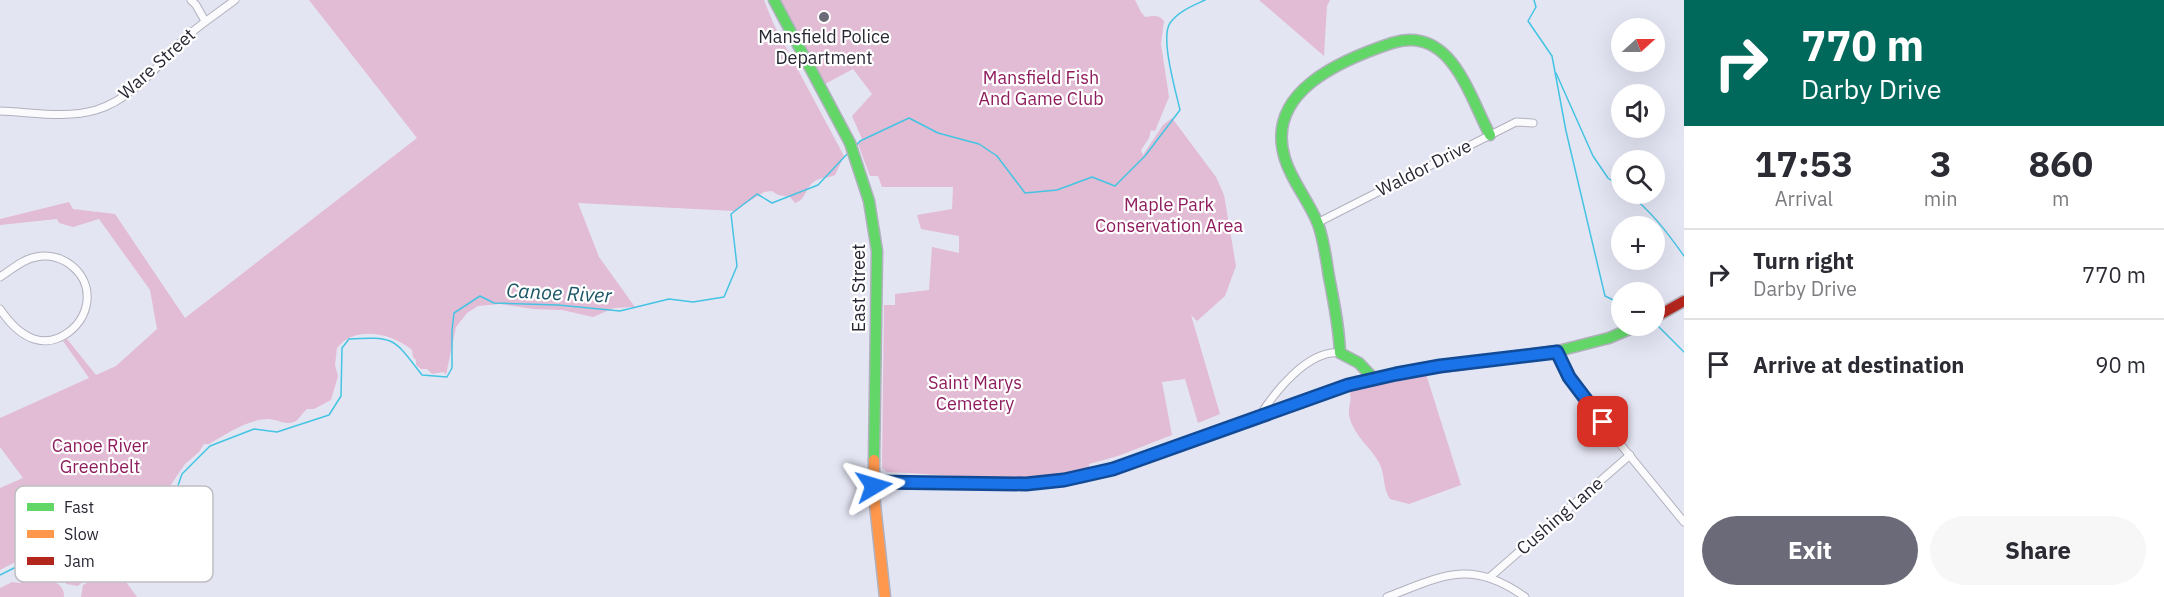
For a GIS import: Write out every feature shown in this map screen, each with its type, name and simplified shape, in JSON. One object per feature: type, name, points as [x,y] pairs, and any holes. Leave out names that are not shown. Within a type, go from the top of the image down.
[{"type":"street","points":[[191,0],[205,21]]},
{"type":"street","name":"Ware Street","points":[[0,111],[69,115],[96,110],[112,104],[132,91],[205,21],[235,0]]},
{"type":"street","name":"East Street","points":[[774,0],[850,143],[869,201],[877,251],[874,482],[876,531],[885,597]]},
{"type":"street","points":[[1340,353],[1340,333],[1317,224],[1284,160],[1282,129],[1285,112],[1308,84],[1372,52],[1404,40],[1415,40],[1444,53],[1455,64],[1490,135]]},
{"type":"street","name":"Waldor Drive","points":[[1317,224],[1516,122],[1533,123]]},
{"type":"street","points":[[0,277],[34,257],[49,256],[70,263],[82,278],[87,300],[76,326],[65,335],[54,339],[34,339],[18,331],[0,309]]},
{"type":"street","points":[[1665,312],[1684,301]]},
{"type":"street","points":[[874,482],[1026,484],[1064,480],[1113,469],[1328,391],[1440,366],[1557,352],[1611,336]]},
{"type":"street","points":[[1557,352],[1569,377],[1589,406],[1684,522]]},
{"type":"street","points":[[1259,417],[1282,385],[1308,363],[1327,354],[1340,353],[1353,358],[1374,379]]},
{"type":"street","name":"Cushing Lane","points":[[1490,577],[1630,455]]},
{"type":"street","points":[[1387,597],[1448,574],[1463,573],[1490,577],[1525,597]]},
{"type":"green space","name":"Canoe River Greenbelt","points":[[309,0],[764,0],[774,25],[844,156],[835,175],[815,181],[809,186],[802,199],[795,203],[790,197],[778,195],[772,191],[764,192],[734,211],[578,203],[599,257],[635,307],[614,308],[593,317],[562,310],[500,304],[478,306],[467,313],[456,327],[446,375],[444,372],[432,374],[427,369],[421,369],[416,365],[412,350],[394,339],[374,334],[354,336],[337,348],[335,365],[338,376],[331,400],[314,409],[307,409],[294,422],[285,423],[262,419],[230,431],[209,444],[204,444],[199,452],[185,464],[170,486],[15,486],[15,562],[0,570],[0,488],[23,478],[0,447],[0,418],[89,378],[63,341],[67,339],[96,375],[116,366],[157,329],[150,290],[99,219],[73,227],[59,223],[57,219],[0,225],[0,219],[69,202],[73,209],[115,214],[185,318],[417,138]]},
{"type":"green space","points":[[781,0],[1135,0],[1145,17],[1160,17],[1164,21],[1161,44],[1169,97],[1155,131],[1151,130],[1141,150],[1143,155],[1163,125],[1172,118],[1216,177],[1224,195],[1236,266],[1225,296],[1197,321],[1191,315],[1220,414],[1198,423],[1185,379],[1162,382],[1172,435],[1118,456],[1089,464],[1089,469],[1039,476],[988,477],[887,472],[882,468],[884,305],[895,305],[895,294],[929,290],[932,247],[959,253],[959,236],[921,229],[917,215],[952,209],[953,187],[882,187],[878,176],[870,176],[858,144],[862,139],[852,116],[872,94],[853,69],[825,84]]},
{"type":"green space","points":[[1259,0],[1330,0],[1327,6],[1324,56]]},
{"type":"green space","points":[[1426,374],[1461,485],[1409,504],[1390,499],[1378,461],[1351,422],[1349,391]]},
{"type":"green space","points":[[12,582],[54,582],[62,587],[64,597],[0,597],[0,588]]},
{"type":"green space","points":[[65,582],[82,582],[78,586]]},
{"type":"green space","points":[[89,582],[126,582],[137,597],[81,597],[83,585]]},
{"type":"waterway","name":"Canoe River","points":[[855,147],[860,141],[909,118],[938,133],[979,144],[997,156],[1025,193],[1057,190],[1092,177],[1115,186],[1145,156],[1180,110],[1170,65],[1167,30],[1177,15],[1205,0]]},
{"type":"waterway","points":[[1534,0],[1536,7],[1528,21],[1552,56],[1566,131],[1605,296],[1611,299]]},
{"type":"waterway","points":[[1556,73],[1593,156],[1611,180]]},
{"type":"waterway","name":"Canoe River","points":[[178,486],[182,474],[210,446],[254,429],[277,432],[329,415],[341,396],[342,348],[349,339],[376,338],[393,342],[422,375],[447,377],[452,368],[454,313],[480,296],[494,303],[558,305],[620,311],[669,299],[693,302],[724,297],[737,266],[731,214],[757,194],[772,203],[818,185],[849,152]]},
{"type":"waterway","points":[[1641,204],[1658,222],[1684,256]]},
{"type":"waterway","points":[[1665,333],[1684,352]]},
{"type":"waterway","name":"Canoe River","points":[[0,575],[15,568]]},
{"type":"traffic: fast","points":[[774,0],[850,143],[869,201],[877,251],[874,460]]},
{"type":"traffic: fast","points":[[1374,379],[1359,363],[1340,353],[1336,315],[1320,230],[1285,159],[1281,135],[1286,115],[1296,97],[1330,70],[1372,50],[1392,43],[1412,40],[1429,44],[1443,53],[1455,67],[1490,135]]},
{"type":"traffic: fast","points":[[1558,351],[1614,336]]},
{"type":"traffic: fast","points":[[874,482],[1026,484],[1082,477],[1127,464],[1313,398]]},
{"type":"traffic: slow","points":[[1313,398],[1348,385],[1396,373],[1558,351]]},
{"type":"traffic: slow","points":[[874,460],[874,495],[885,597]]},
{"type":"traffic: jam","points":[[1665,312],[1684,301]]},
{"type":"place","name":"Mansfield Police Department","points":[[824,17]]},
{"type":"route","points":[[874,486],[874,482],[1026,484],[1082,477],[1113,469],[1348,385],[1440,366],[1557,352],[1569,377],[1603,422]]},
{"type":"park label","name":"Mansfield Fish And Game Club","points":[[1041,88]]},
{"type":"park label","name":"Maple Park Conservation Area","points":[[1169,215]]},
{"type":"park label","name":"Saint Marys Cemetery","points":[[975,394]]}]
